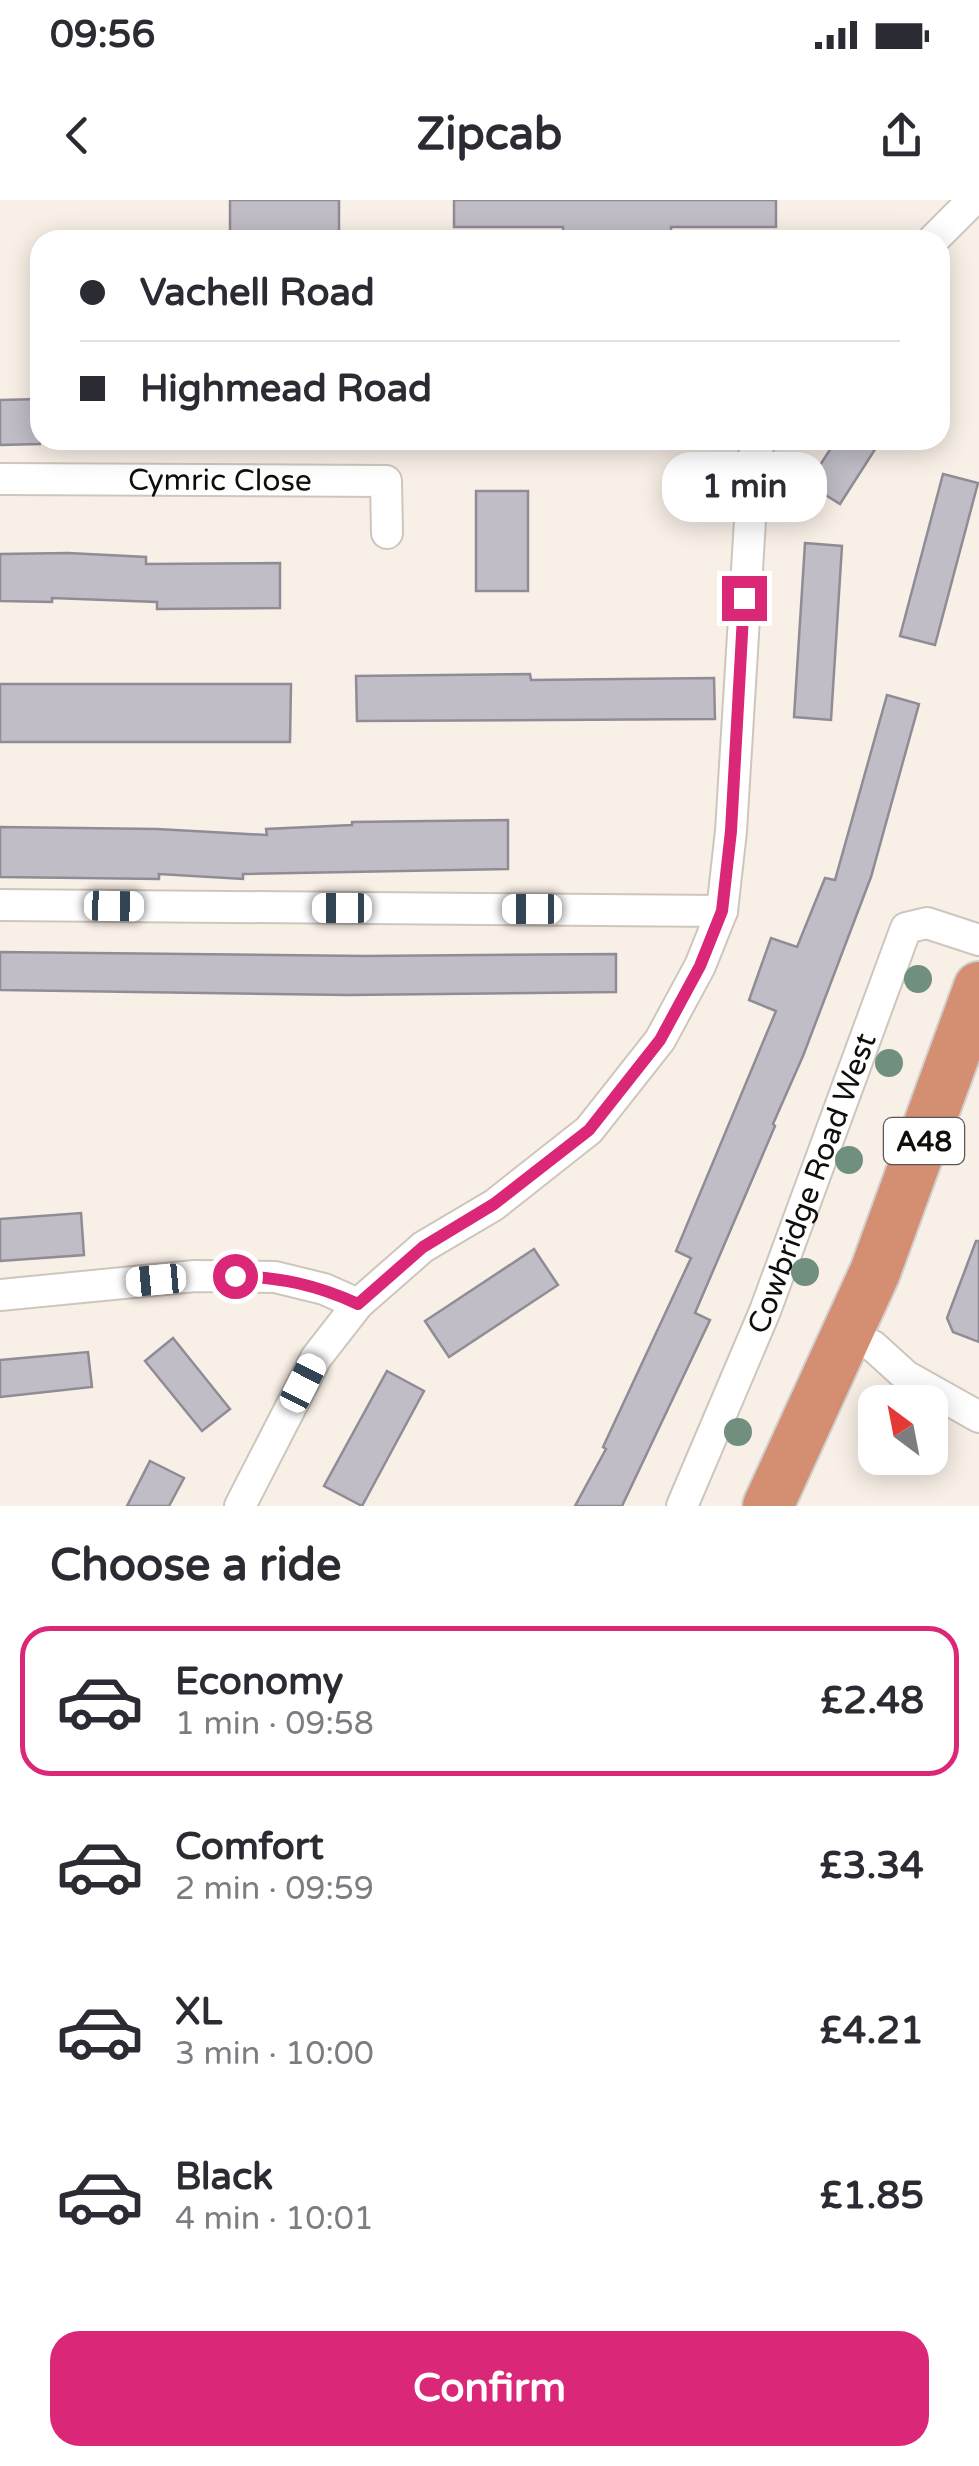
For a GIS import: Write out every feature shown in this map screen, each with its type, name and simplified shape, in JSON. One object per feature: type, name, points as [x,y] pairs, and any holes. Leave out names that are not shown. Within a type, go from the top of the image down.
[{"type":"highway","name":"A48","points":[[768,1506],[884,1248],[979,987]]},
{"type":"street","points":[[943,230],[973,200]]},
{"type":"street","points":[[240,1506],[316,1358],[358,1304],[423,1247],[494,1204],[589,1130],[660,1040],[700,966],[722,911],[731,831],[756,450]]},
{"type":"street","name":"Cymric Close","points":[[0,479],[386,482],[387,533]]},
{"type":"street","points":[[0,905],[722,911]]},
{"type":"street","name":"Cowbridge Road West","points":[[682,1506],[765,1311],[906,928],[927,923],[979,940]]},
{"type":"street","points":[[0,1294],[195,1276],[275,1277],[324,1289],[358,1304]]},
{"type":"street","points":[[848,1335],[873,1346],[906,1376],[979,1418]]},
{"type":"building","points":[[230,200],[339,200],[339,230],[230,230]]},
{"type":"building","points":[[454,200],[776,200],[776,227],[454,227]]},
{"type":"building","points":[[30,399],[30,444],[0,445],[0,400]]},
{"type":"building","points":[[830,450],[875,450],[840,504],[808,484]]},
{"type":"building","points":[[943,474],[978,483],[935,645],[900,636]]},
{"type":"building","points":[[476,491],[528,491],[528,591],[476,591]]},
{"type":"building","points":[[805,543],[842,546],[831,720],[794,717]]},
{"type":"building","points":[[0,554],[146,557],[146,564],[280,563],[280,608],[157,609],[157,602],[52,598],[52,602],[0,601]]},
{"type":"building","points":[[530,674],[531,680],[714,678],[715,719],[357,721],[356,676]]},
{"type":"building","points":[[0,684],[291,684],[290,742],[0,742]]},
{"type":"building","points":[[887,695],[919,704],[871,877],[775,1126],[695,1313],[710,1320],[622,1506],[575,1506],[606,1449],[603,1447],[691,1258],[676,1251],[776,1011],[749,1000],[771,938],[797,947],[825,878],[835,880]]},
{"type":"building","points":[[508,820],[508,869],[243,874],[243,879],[159,874],[159,879],[0,877],[0,827],[267,835],[266,829],[352,822]]},
{"type":"building","points":[[0,952],[616,954],[616,992],[348,995],[0,990]]},
{"type":"building","points":[[81,1213],[84,1255],[0,1261],[0,1219]]},
{"type":"building","points":[[976,1241],[979,1342],[953,1332],[947,1318]]},
{"type":"building","points":[[534,1249],[558,1285],[449,1357],[425,1321]]},
{"type":"building","points":[[173,1338],[230,1409],[202,1431],[145,1361]]},
{"type":"building","points":[[88,1352],[92,1387],[0,1397],[0,1360]]},
{"type":"building","points":[[387,1371],[424,1391],[362,1506],[324,1486]]},
{"type":"building","points":[[150,1461],[184,1478],[169,1506],[127,1506]]},
{"type":"route","points":[[235,1276],[275,1277],[324,1289],[358,1304],[423,1247],[494,1204],[589,1130],[660,1040],[700,966],[722,911],[731,831],[744,598]]}]
